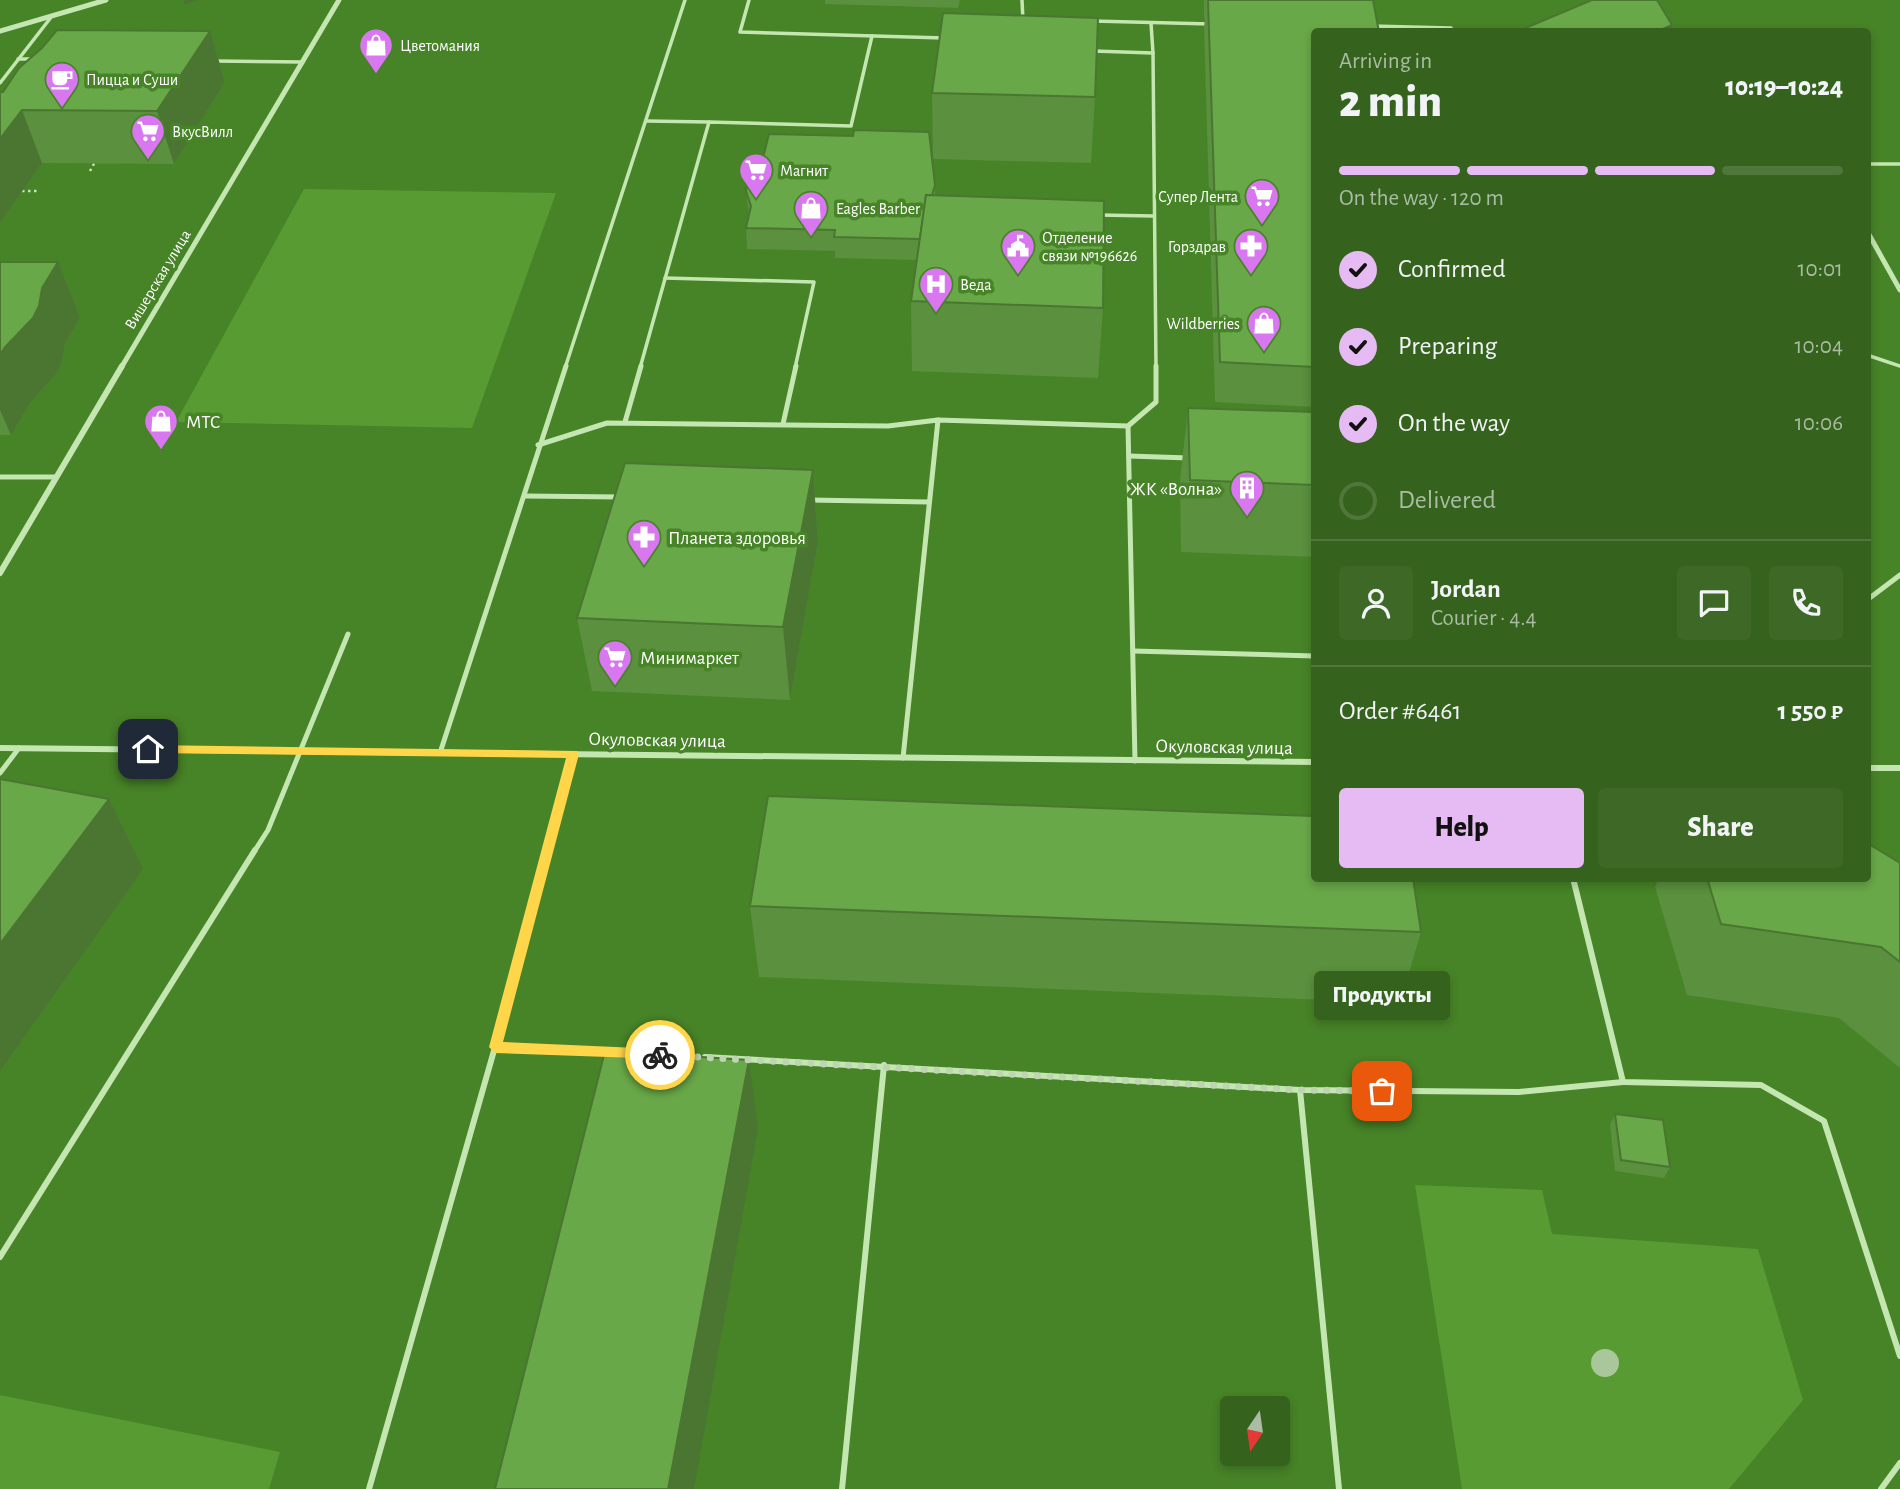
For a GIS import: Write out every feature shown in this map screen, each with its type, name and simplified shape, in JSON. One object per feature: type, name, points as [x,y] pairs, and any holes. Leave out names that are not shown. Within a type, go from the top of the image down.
[{"type":"street","points":[[0,31],[106,0]]},
{"type":"street","name":"Вишерская улица","points":[[0,573],[340,0]]},
{"type":"street","points":[[1871,238],[1900,290]]},
{"type":"street","name":"Окуловская улица","points":[[0,748],[1311,762]]},
{"type":"street","points":[[1871,768],[1900,768]]},
{"type":"lane","points":[[440,753],[525,496],[538,445],[685,0]]},
{"type":"lane","points":[[749,0],[740,32],[946,38]]},
{"type":"lane","points":[[1023,0],[1022,18],[1025,28]]},
{"type":"lane","points":[[0,83],[52,16]]},
{"type":"lane","points":[[1022,18],[1035,19]]},
{"type":"lane","points":[[1087,20],[1219,24]]},
{"type":"lane","points":[[538,445],[607,423],[625,422],[888,426],[937,420],[1128,426],[1156,402],[1151,23]]},
{"type":"lane","points":[[1369,26],[1451,28]]},
{"type":"lane","points":[[646,121],[851,126],[872,36]]},
{"type":"lane","points":[[1085,50],[1153,53]]},
{"type":"lane","points":[[18,59],[41,59]]},
{"type":"lane","points":[[206,61],[303,62]]},
{"type":"lane","points":[[625,422],[709,122]]},
{"type":"lane","points":[[1871,164],[1900,164]]},
{"type":"lane","points":[[1097,215],[1154,216]]},
{"type":"lane","points":[[665,278],[814,282],[783,424]]},
{"type":"lane","points":[[1871,356],[1900,366]]},
{"type":"lane","points":[[903,758],[937,420]]},
{"type":"lane","points":[[1128,426],[1135,761]]},
{"type":"lane","points":[[1129,456],[1195,458]]},
{"type":"lane","points":[[0,477],[56,477]]},
{"type":"lane","points":[[525,496],[623,497]]},
{"type":"lane","points":[[804,500],[929,502]]},
{"type":"lane","points":[[1871,597],[1900,575]]},
{"type":"lane","points":[[0,1257],[268,830],[348,634]]},
{"type":"lane","points":[[1133,651],[1311,656]]},
{"type":"lane","points":[[0,773],[19,748]]},
{"type":"lane","points":[[369,1489],[495,1047],[573,754]]},
{"type":"lane","points":[[1574,882],[1623,1082]]},
{"type":"lane","points":[[495,1047],[620,1053]]},
{"type":"lane","points":[[690,1056],[1300,1090],[1519,1092],[1623,1082],[1761,1085],[1824,1121],[1900,1356]]},
{"type":"lane","points":[[842,1489],[884,1065]]},
{"type":"lane","points":[[1300,1090],[1339,1489]]},
{"type":"lane","points":[[1881,1489],[1900,1463]]},
{"type":"path","points":[[89,171],[96,160]]},
{"type":"path","points":[[22,191],[37,191]]},
{"type":"green space","points":[[304,189],[556,193],[472,428],[176,422]]},
{"type":"green space","points":[[1415,1185],[1542,1190],[1552,1234],[1758,1249],[1803,1400],[1729,1489],[1462,1489]]},
{"type":"green space","points":[[0,1395],[280,1452],[269,1489],[0,1489]]},
{"type":"building","name":"Супер Лента","points":[[1208,0],[1373,0],[1378,28],[1311,28],[1311,367],[1220,362]]},
{"type":"building","points":[[1592,0],[1657,0],[1672,25],[1665,28],[1526,28]]},
{"type":"building","points":[[943,13],[1098,18],[1095,97],[932,93]]},
{"type":"building","points":[[57,30],[210,31],[157,111],[22,110],[0,139],[0,92],[3,92],[19,68],[42,48]]},
{"type":"building","points":[[854,130],[929,132],[935,185],[932,195],[926,195],[920,239],[834,237],[835,230],[746,228],[751,206],[746,191],[747,178],[753,165],[764,154],[769,134],[853,136]]},
{"type":"building","points":[[926,195],[1104,201],[1103,308],[911,301]]},
{"type":"building","points":[[0,262],[58,262],[42,288],[39,306],[33,318],[0,355]]},
{"type":"building","points":[[1188,408],[1311,412],[1311,485],[1190,480]]},
{"type":"building","points":[[625,463],[813,470],[783,627],[577,618]]},
{"type":"building","points":[[0,779],[109,799],[0,944]]},
{"type":"building","points":[[768,796],[1311,816],[1311,882],[1414,882],[1421,932],[750,906]]},
{"type":"building","points":[[1871,845],[1900,863],[1900,962],[1881,947],[1721,924],[1708,882],[1871,882]]},
{"type":"building","points":[[605,1051],[749,1060],[668,1489],[495,1489]]},
{"type":"building","points":[[1615,1114],[1663,1120],[1670,1167],[1621,1160]]},
{"type":"way so far","points":[[660,1055],[884,1065],[1300,1090],[1382,1091]]},
{"type":"place","name":"Цветомания","points":[[376,75]]},
{"type":"place","name":"Пицца и Суши","points":[[62,109]]},
{"type":"place","name":"ВкусВилл","points":[[148,161]]},
{"type":"place","name":"Магнит","points":[[756,200]]},
{"type":"place","name":"Супер Лента","points":[[1262,226]]},
{"type":"place","name":"Eagles Barber","points":[[811,238]]},
{"type":"place","name":"Отделение связи №196626","points":[[1018,276]]},
{"type":"place","name":"Горздрав","points":[[1251,276]]},
{"type":"place","name":"Веда","points":[[936,314]]},
{"type":"place","name":"Wildberries","points":[[1264,353]]},
{"type":"place","name":"МТС","points":[[161,451]]},
{"type":"place","name":"ЖК «Волна»","points":[[1247,518]]},
{"type":"place","name":"Планета здоровья","points":[[644,567]]},
{"type":"place","name":"Минимаркет","points":[[615,687]]},
{"type":"place","name":"Продукты","points":[[1382,1091]]},
{"type":"route","points":[[148,749],[573,754],[495,1047],[660,1055]]}]
